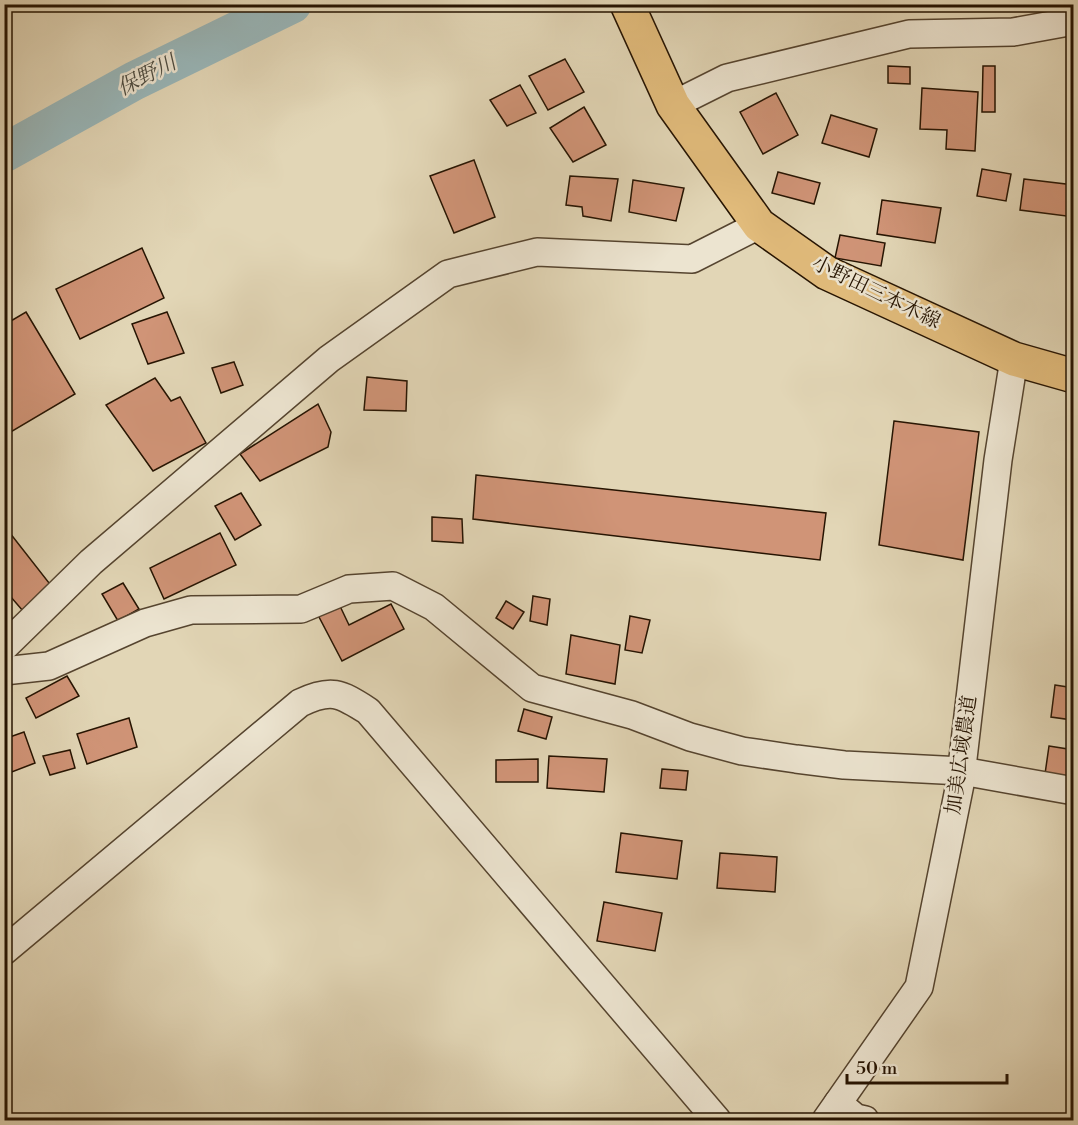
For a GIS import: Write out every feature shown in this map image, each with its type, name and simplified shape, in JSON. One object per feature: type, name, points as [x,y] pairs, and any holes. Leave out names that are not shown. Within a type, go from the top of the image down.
[{"type":"main road","name":"小野田三本木線","points":[[627,4],[673,105],[759,225],[827,273],[1014,359],[1074,376]]},
{"type":"street","points":[[673,105],[727,78],[909,34],[1013,32],[1074,21]]},
{"type":"street","points":[[4,647],[91,562],[329,359],[448,274],[537,252],[692,259],[759,225]]},
{"type":"street","name":"加美広域農道","points":[[832,1112],[919,987],[962,771],[998,460],[1014,359]]},
{"type":"street","points":[[4,671],[49,666],[145,623],[191,610],[301,609],[349,589],[393,586],[434,607],[532,688],[632,715],[690,737],[742,751],[844,765],[962,771],[1074,791]]},
{"type":"street","points":[[4,951],[300,703],[316,695],[340,693],[368,711],[717,1120]]},
{"type":"street","points":[[832,1112],[865,1120]]},
{"type":"building","points":[[565,59],[584,92],[548,110],[529,76]]},
{"type":"building","points":[[888,66],[910,67],[910,84],[888,83]]},
{"type":"building","points":[[983,66],[995,66],[995,112],[982,112]]},
{"type":"building","points":[[520,85],[536,113],[507,126],[490,100]]},
{"type":"building","points":[[922,88],[978,92],[975,151],[946,149],[947,130],[920,129]]},
{"type":"building","points":[[776,93],[798,135],[763,154],[740,112]]},
{"type":"building","points":[[584,107],[606,145],[573,162],[550,128]]},
{"type":"building","points":[[831,115],[877,129],[869,157],[822,143]]},
{"type":"building","points":[[474,160],[495,217],[454,233],[430,176]]},
{"type":"building","points":[[982,169],[1011,174],[1006,201],[977,196]]},
{"type":"building","points":[[778,172],[820,183],[814,204],[772,193]]},
{"type":"building","points":[[570,176],[618,179],[611,221],[583,216],[582,207],[566,205]]},
{"type":"building","points":[[1024,179],[1074,185],[1074,217],[1020,210]]},
{"type":"building","points":[[633,180],[684,188],[676,221],[629,212]]},
{"type":"building","points":[[882,200],[941,208],[935,243],[877,234]]},
{"type":"building","points":[[840,235],[885,243],[881,266],[835,258]]},
{"type":"building","points":[[142,248],[164,298],[80,339],[56,289]]},
{"type":"building","points":[[26,312],[75,394],[4,436],[4,325]]},
{"type":"building","points":[[167,312],[184,353],[148,364],[132,324]]},
{"type":"building","points":[[234,362],[243,385],[221,393],[212,368]]},
{"type":"building","points":[[367,377],[407,381],[406,411],[364,410]]},
{"type":"building","points":[[155,378],[171,401],[180,397],[206,443],[153,471],[106,405]]},
{"type":"building","points":[[318,404],[331,432],[328,447],[260,481],[240,454]]},
{"type":"building","points":[[894,421],[979,432],[963,560],[879,545]]},
{"type":"building","points":[[476,475],[826,513],[820,560],[473,519]]},
{"type":"building","points":[[241,493],[261,525],[235,540],[215,506]]},
{"type":"building","points":[[432,517],[462,519],[463,543],[432,541]]},
{"type":"building","points":[[6,528],[53,588],[23,611],[4,589]]},
{"type":"building","points":[[220,533],[236,565],[164,599],[150,568]]},
{"type":"building","points":[[123,583],[139,609],[118,621],[102,594]]},
{"type":"building","points":[[533,596],[550,599],[547,625],[530,621]]},
{"type":"building","points":[[506,601],[524,612],[513,629],[496,618]]},
{"type":"building","points":[[339,604],[349,625],[391,604],[404,629],[342,661],[318,615]]},
{"type":"building","points":[[630,616],[650,620],[642,653],[625,650]]},
{"type":"building","points":[[571,635],[620,645],[615,684],[566,674]]},
{"type":"building","points":[[67,676],[79,696],[36,718],[26,698]]},
{"type":"building","points":[[1055,685],[1074,688],[1074,736],[1070,735],[1072,720],[1051,717]]},
{"type":"building","points":[[524,709],[552,717],[546,739],[518,731]]},
{"type":"building","points":[[129,718],[137,747],[87,764],[77,734]]},
{"type":"building","points":[[24,732],[35,763],[4,775],[4,739]]},
{"type":"building","points":[[1049,746],[1074,750],[1074,778],[1045,774]]},
{"type":"building","points":[[70,750],[75,768],[50,775],[43,756]]},
{"type":"building","points":[[549,756],[607,759],[604,792],[547,788]]},
{"type":"building","points":[[538,759],[538,782],[496,782],[496,760]]},
{"type":"building","points":[[662,769],[688,771],[686,790],[660,788]]},
{"type":"building","points":[[621,833],[682,841],[677,879],[616,872]]},
{"type":"building","points":[[720,853],[777,857],[775,892],[717,888]]},
{"type":"building","points":[[604,902],[662,913],[655,951],[597,941]]},
{"type":"waterway","name":"保野川","points":[[4,153],[134,81],[292,4]]}]
